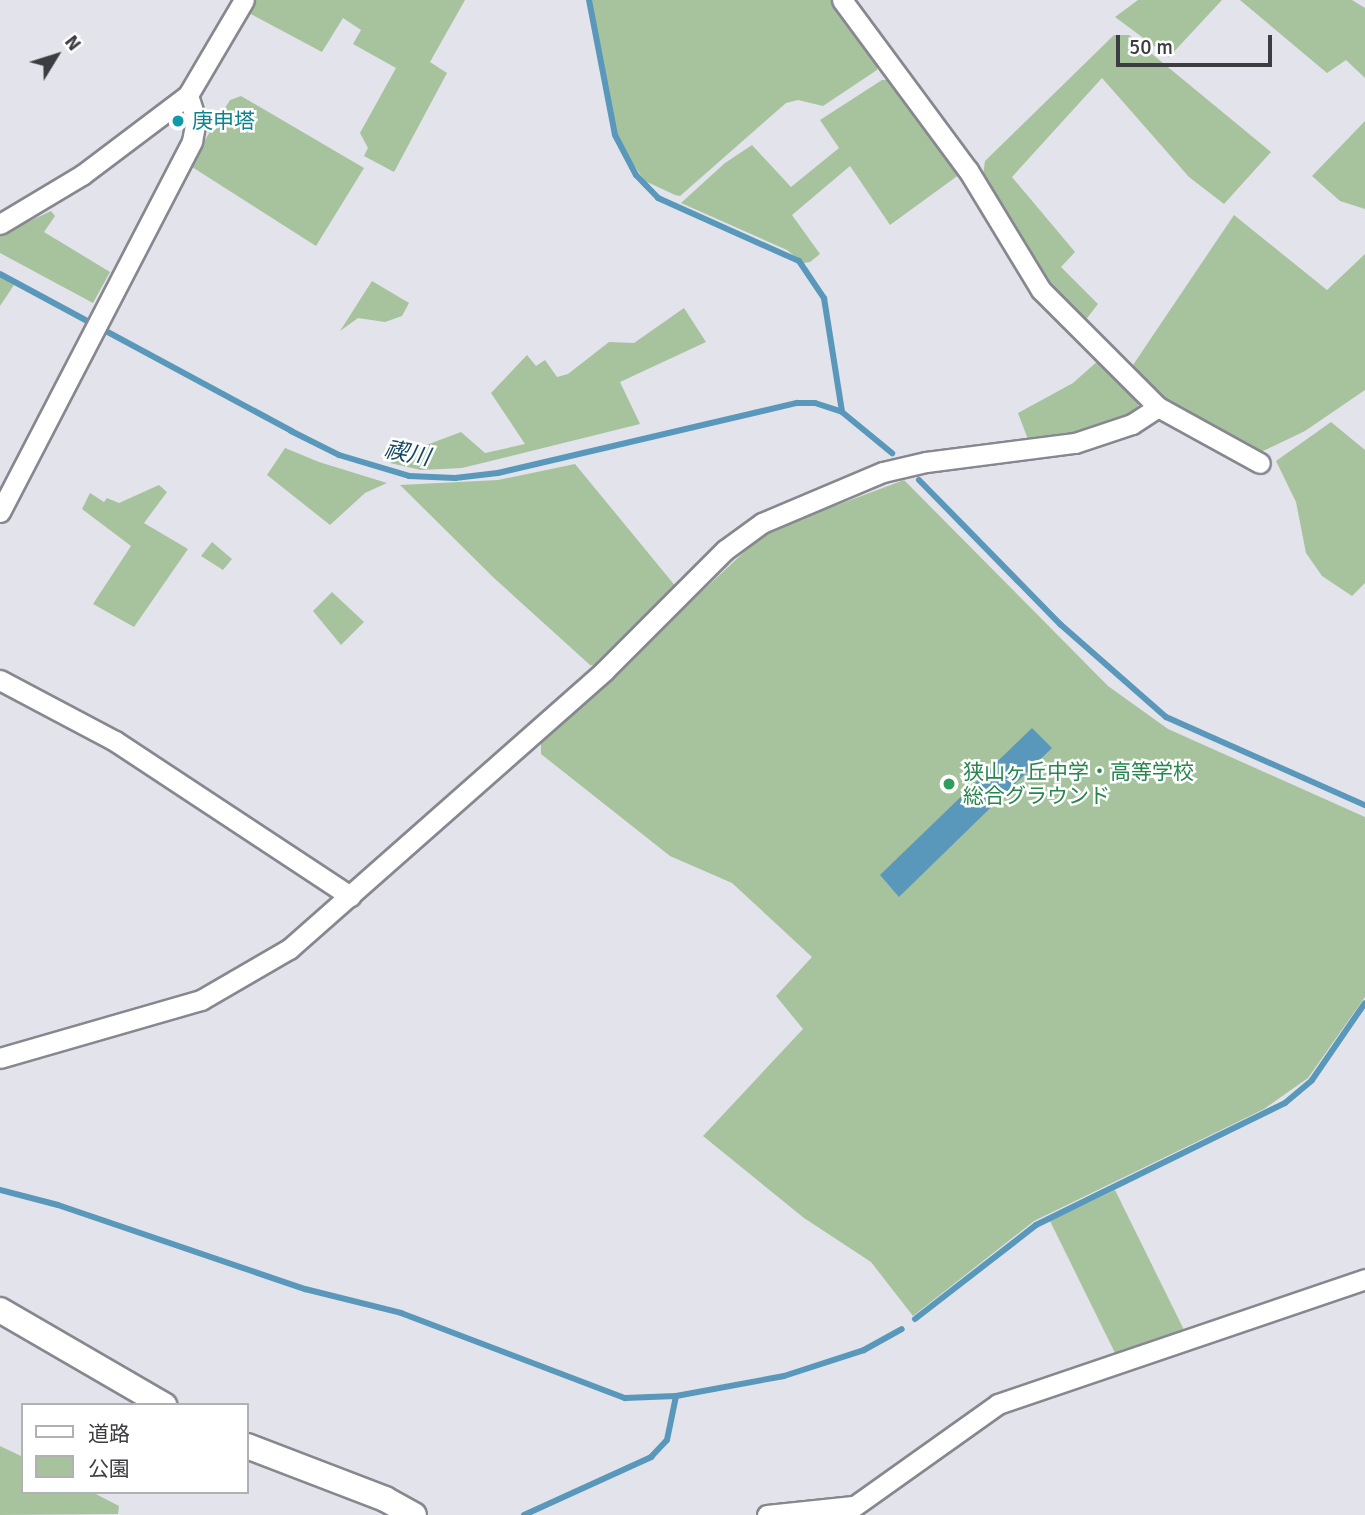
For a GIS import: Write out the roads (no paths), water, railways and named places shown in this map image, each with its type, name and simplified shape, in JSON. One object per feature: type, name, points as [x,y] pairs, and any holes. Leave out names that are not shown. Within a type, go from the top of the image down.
[{"type":"street","points":[[0,224],[82,175],[188,95],[244,0]]},
{"type":"street","points":[[842,0],[968,170],[1041,290],[1158,407],[1260,463]]},
{"type":"street","points":[[0,512],[94,324],[192,141],[196,120],[188,95]]},
{"type":"street","points":[[0,1058],[201,1000],[289,948],[604,671],[726,550],[762,523],[883,472],[926,462],[1075,443],[1132,424],[1158,407]]},
{"type":"street","points":[[0,680],[115,741],[350,896]]},
{"type":"street","points":[[767,1515],[847,1511],[998,1404],[1365,1279]]},
{"type":"street","points":[[0,1310],[161,1403]]},
{"type":"street","points":[[248,1446],[385,1499],[414,1515]]},
{"type":"water","points":[[1032,728],[1052,748],[899,897],[880,875]]},
{"type":"waterway","points":[[589,0],[615,135],[636,175],[658,198],[799,261],[824,298],[842,412]]},
{"type":"waterway","name":"禊川","points":[[0,274],[339,455],[409,476],[455,478],[498,473],[797,403],[815,403],[842,412],[892,453]]},
{"type":"waterway","points":[[919,480],[1060,624],[1166,717],[1365,805]]},
{"type":"waterway","points":[[915,1319],[1036,1225],[1285,1103],[1312,1080],[1365,1003]]},
{"type":"waterway","points":[[0,1190],[58,1205],[305,1289],[401,1313],[625,1398],[676,1396],[784,1376],[864,1350],[902,1329]]},
{"type":"waterway","points":[[524,1515],[651,1457],[667,1440],[676,1396]]},
{"type":"place","name":"庚申塔","points":[[178,121]]},
{"type":"place","name":"狭山ヶ丘中学・高等学校 総合グラウンド","points":[[949,784]]}]
